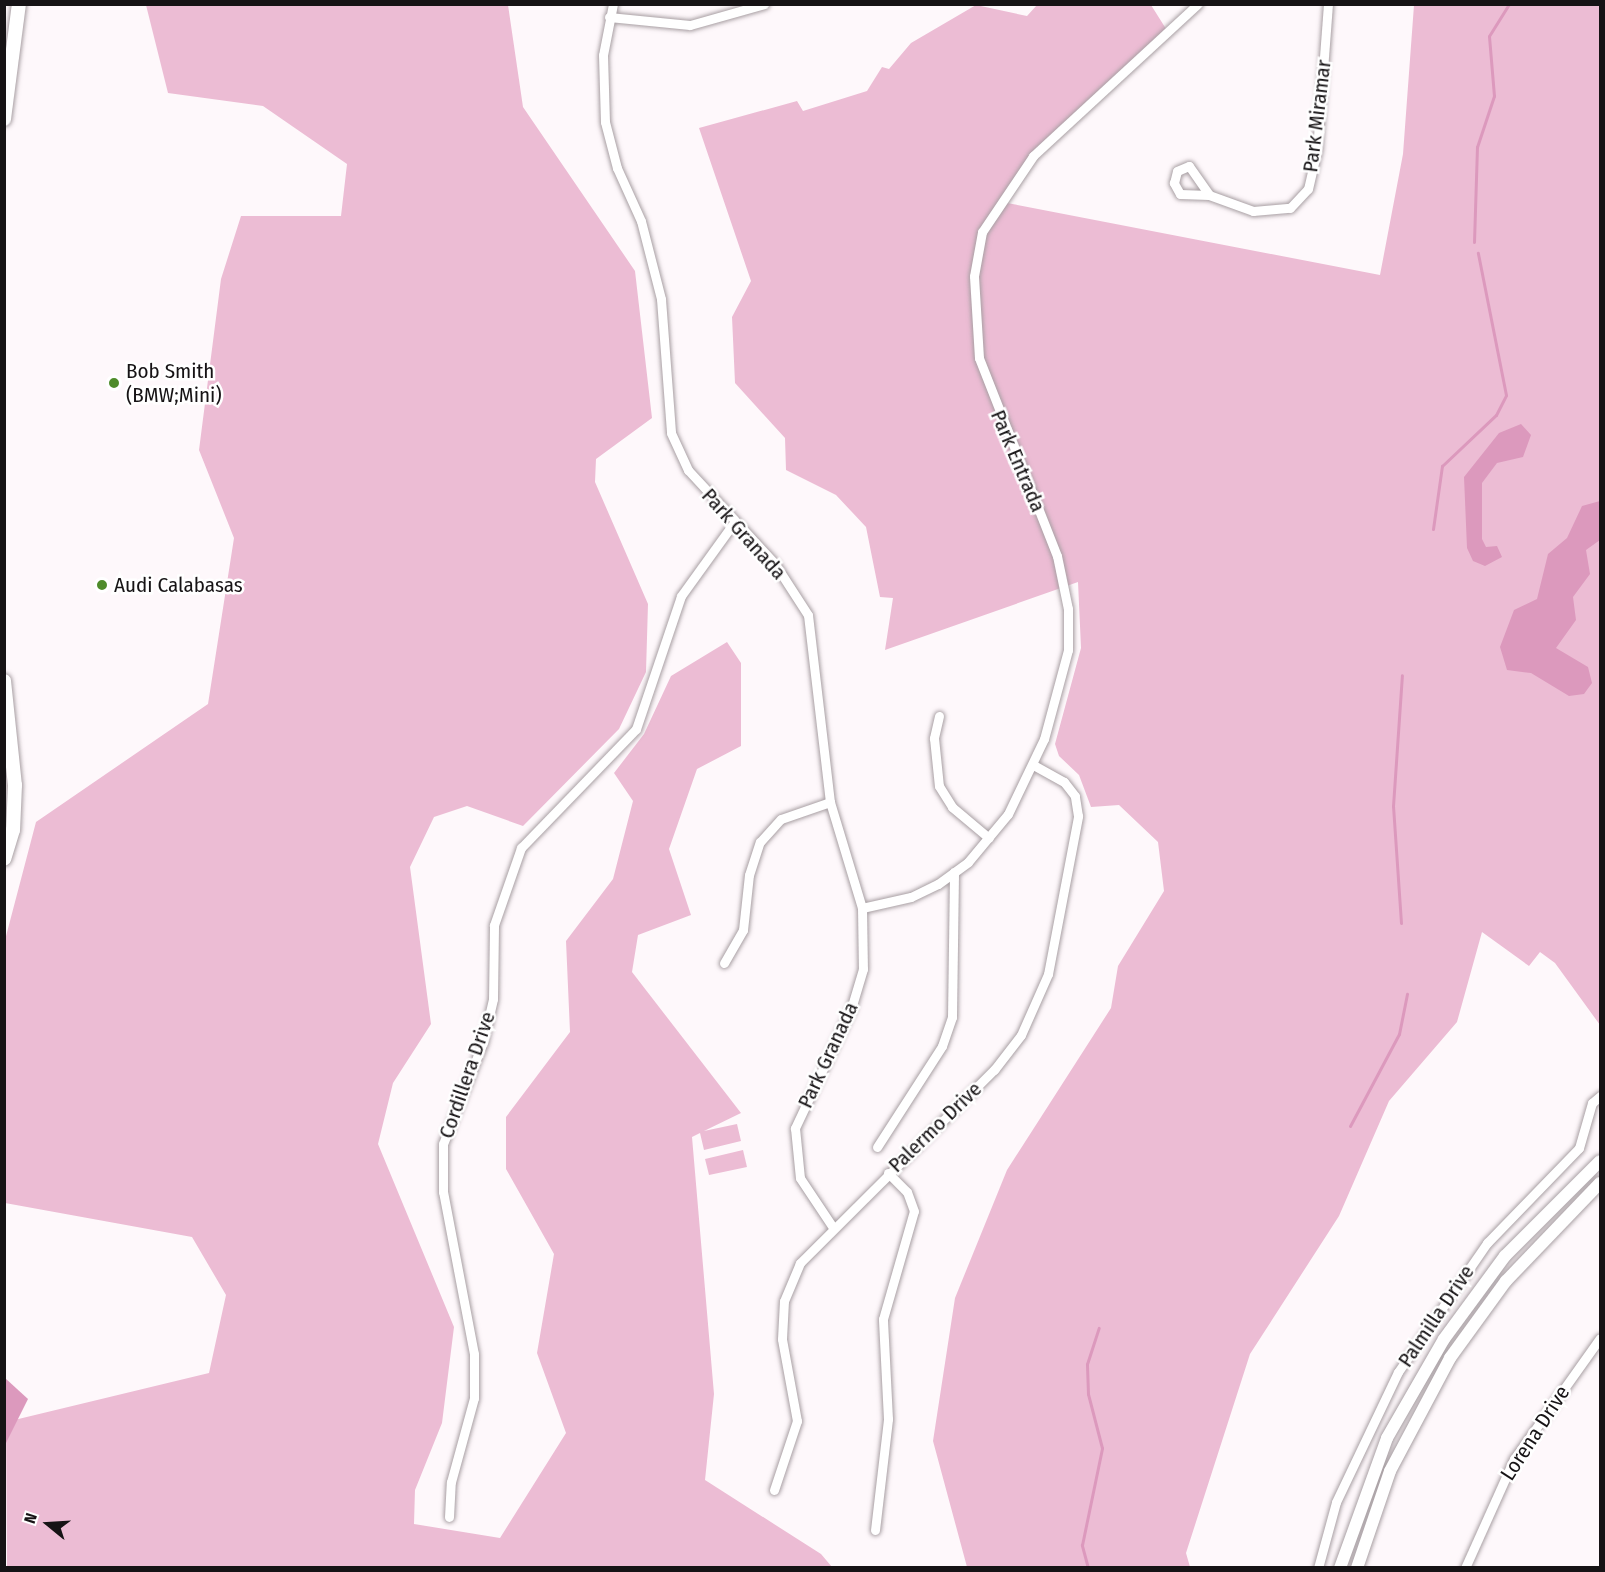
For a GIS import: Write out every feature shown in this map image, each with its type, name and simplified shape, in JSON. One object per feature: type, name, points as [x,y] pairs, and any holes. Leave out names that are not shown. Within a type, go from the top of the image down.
[{"type":"main road","points":[[4,119],[19,4]]},
{"type":"main road","points":[[4,681],[15,785],[13,830],[4,859]]},
{"type":"street","name":"Park Granada","points":[[613,4],[609,17],[604,122],[617,168],[641,221],[661,299],[671,433],[688,470],[733,524],[774,564],[808,615],[830,802],[862,908],[863,969],[852,1009],[795,1128],[800,1178],[832,1226]]},
{"type":"street","name":"Park Entrada","points":[[862,908],[911,897],[954,872],[989,838],[1033,765],[1068,650],[1068,609],[1057,556],[979,358],[977,255],[982,232],[1004,193],[1033,156],[1198,4]]},
{"type":"street","name":"Park Miramar","points":[[1209,195],[1253,212],[1290,208],[1308,189],[1317,150],[1328,4]]},
{"type":"street","points":[[609,17],[690,25],[760,5]]},
{"type":"street","name":"Cordillera Drive","points":[[449,1517],[451,1482],[474,1398],[474,1354],[443,1192],[443,1144],[488,1021],[494,925],[521,848],[636,729],[681,596],[733,524]]},
{"type":"street","points":[[939,716],[934,738],[939,786],[952,807],[989,838]]},
{"type":"street","name":"Palermo Drive","points":[[774,1490],[797,1421],[782,1339],[784,1301],[800,1263],[832,1226],[994,1070],[1021,1035],[1048,974],[1078,816],[1075,796],[1064,782],[1033,765]]},
{"type":"street","points":[[724,963],[743,930],[749,875],[760,842],[781,819],[830,802]]},
{"type":"street","points":[[877,1147],[942,1046],[952,1017],[954,872]]},
{"type":"street","name":"Palmilla Drive","points":[[1318,1568],[1336,1502],[1398,1371],[1487,1243],[1579,1148],[1592,1103],[1600,1096]]},
{"type":"street","points":[[1340,1568],[1387,1438],[1444,1339],[1505,1256],[1600,1161]]},
{"type":"street","points":[[875,1530],[888,1419],[883,1319],[914,1211],[907,1192],[888,1173]]},
{"type":"street","points":[[1357,1568],[1390,1471],[1450,1358],[1506,1281],[1600,1183]]},
{"type":"street","name":"Lorena Drive","points":[[1465,1568],[1514,1460],[1600,1338]]},
{"type":"shaded area","points":[[146,5],[508,5],[523,107],[635,271],[652,418],[596,459],[595,482],[648,604],[646,672],[619,729],[523,826],[467,806],[434,817],[410,867],[431,1024],[393,1083],[378,1144],[454,1327],[442,1423],[415,1490],[414,1524],[500,1538],[566,1433],[537,1353],[554,1254],[506,1169],[506,1117],[570,1032],[566,941],[613,879],[633,801],[614,773],[644,734],[671,676],[727,642],[741,663],[741,746],[697,769],[669,849],[691,915],[638,935],[632,972],[741,1113],[704,1131],[737,1124],[741,1141],[704,1150],[700,1133],[692,1137],[714,1394],[705,1480],[821,1554],[832,1567],[7,1567],[6,1422],[209,1373],[226,1295],[192,1237],[5,1203],[5,940],[36,822],[208,704],[234,538],[199,450],[221,279],[241,216],[341,216],[347,164],[263,106],[168,93]]},
{"type":"shaded area","points":[[976,5],[1027,16],[1037,5],[1151,5],[1168,32],[1033,156],[1007,203],[1380,275],[1403,154],[1414,5],[1600,5],[1600,1025],[1555,963],[1540,952],[1529,966],[1482,932],[1457,1022],[1389,1101],[1339,1216],[1250,1354],[1186,1553],[1190,1567],[967,1567],[933,1441],[955,1298],[1007,1170],[1111,1008],[1118,966],[1164,891],[1158,842],[1119,805],[1091,807],[1079,775],[1059,756],[1055,744],[1081,648],[1078,582],[885,650],[893,598],[880,597],[866,527],[836,495],[786,470],[785,438],[735,383],[732,317],[751,281],[699,128],[797,101],[803,111],[867,91],[882,67],[889,69],[911,43]]},
{"type":"shaded area","points":[[1521,424],[1531,435],[1523,457],[1497,463],[1482,483],[1482,539],[1486,547],[1497,546],[1502,557],[1485,566],[1473,561],[1467,548],[1464,477],[1499,433]]},
{"type":"shaded area","points":[[1600,501],[1600,540],[1586,550],[1590,574],[1573,597],[1576,620],[1556,648],[1588,667],[1592,683],[1584,694],[1569,696],[1531,673],[1507,670],[1500,647],[1514,610],[1537,599],[1548,554],[1567,538],[1582,506]]},
{"type":"shaded area","points":[[743,1150],[747,1167],[709,1175],[705,1159]]},
{"type":"shaded area","points":[[5,1378],[28,1399],[5,1445]]},
{"type":"waterway","points":[[1474,242],[1477,147],[1494,96],[1489,36],[1509,4]]},
{"type":"waterway","points":[[1433,529],[1442,466],[1496,415],[1506,395],[1478,253]]},
{"type":"waterway","points":[[1401,923],[1393,806],[1402,675]]},
{"type":"waterway","points":[[1350,1126],[1399,1034],[1407,994]]},
{"type":"waterway","points":[[1088,1568],[1082,1545],[1102,1448],[1088,1394],[1087,1364],[1099,1328]]},
{"type":"place","name":"Bob Smith (BMW;Mini)","points":[[114,383]]},
{"type":"place","name":"Audi Calabasas","points":[[102,585]]}]
